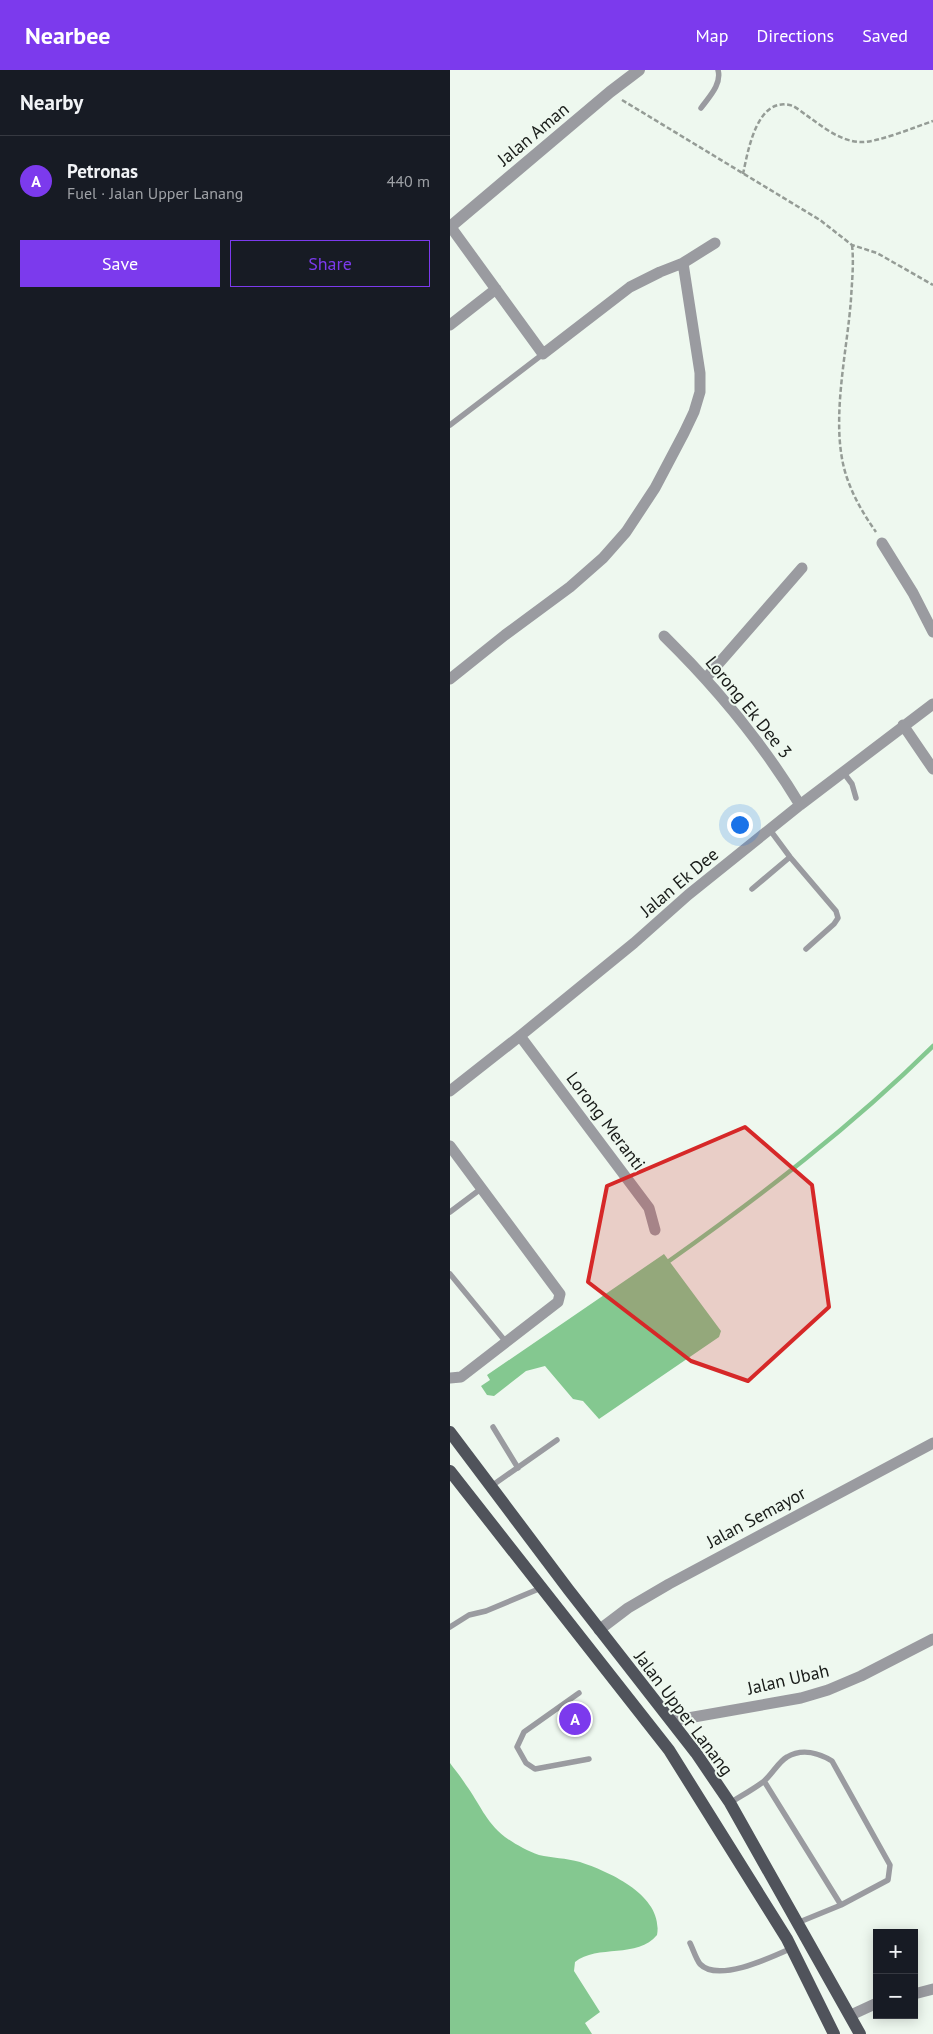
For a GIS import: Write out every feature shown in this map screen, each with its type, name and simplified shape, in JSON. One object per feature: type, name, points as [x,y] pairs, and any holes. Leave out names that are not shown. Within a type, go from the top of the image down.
[{"type":"main road","name":"Jalan Upper Lanang","points":[[450,1432],[599,1630],[696,1753],[730,1803],[860,2034]]},
{"type":"main road","name":"Jalan Upper Lanang","points":[[450,1471],[668,1750],[792,1948],[834,2034]]},
{"type":"street","name":"Jalan Aman","points":[[450,226],[639,70]]},
{"type":"street","points":[[450,226],[543,354],[630,287],[683,263],[715,243]]},
{"type":"street","points":[[450,679],[570,587],[603,558],[626,532],[655,488],[694,412],[700,392],[700,373],[683,263]]},
{"type":"street","points":[[450,325],[496,289]]},
{"type":"street","points":[[882,543],[913,593],[933,632]]},
{"type":"street","points":[[706,678],[802,568]]},
{"type":"street","name":"Lorong Ek Dee 3","points":[[664,636],[706,678],[762,747],[800,805]]},
{"type":"street","name":"Jalan Ek Dee","points":[[450,1091],[634,943],[688,895],[800,805],[933,704]]},
{"type":"street","points":[[903,725],[933,769]]},
{"type":"street","name":"Lorong Meranti","points":[[520,1036],[649,1208],[655,1230]]},
{"type":"street","points":[[450,1146],[560,1294],[558,1302],[462,1377],[450,1378]]},
{"type":"street","name":"Jalan Semayor","points":[[599,1630],[628,1608],[668,1584],[933,1443]]},
{"type":"street","name":"Jalan Ubah","points":[[671,1721],[801,1698],[828,1690],[861,1676],[933,1639]]},
{"type":"street","points":[[918,1993],[933,1990]]},
{"type":"street","points":[[851,2015],[873,2005]]},
{"type":"lane","points":[[701,108],[717,85],[719,78],[718,70]]},
{"type":"lane","points":[[450,425],[543,354]]},
{"type":"lane","points":[[842,772],[852,784],[856,798]]},
{"type":"lane","points":[[770,830],[790,857],[836,911],[838,918],[834,924],[806,949]]},
{"type":"lane","points":[[752,889],[790,857]]},
{"type":"lane","points":[[450,1212],[482,1188]]},
{"type":"lane","points":[[450,1274],[506,1342]]},
{"type":"lane","points":[[493,1427],[518,1468]]},
{"type":"lane","points":[[490,1487],[557,1440]]},
{"type":"lane","points":[[450,1627],[469,1615],[486,1611],[541,1588]]},
{"type":"lane","points":[[579,1693],[524,1732],[517,1747],[526,1763],[535,1769],[589,1759]]},
{"type":"lane","points":[[730,1803],[764,1781],[787,1757],[799,1753],[822,1755],[832,1761],[890,1865],[888,1880],[841,1905],[797,1923]]},
{"type":"lane","points":[[764,1781],[841,1905]]},
{"type":"lane","points":[[690,1943],[700,1964],[710,1970],[725,1970],[757,1964],[792,1948]]},
{"type":"path","points":[[610,92],[820,220],[852,245],[877,253],[933,285]]},
{"type":"path","points":[[743,174],[751,138],[764,113],[778,106],[793,106],[838,137],[858,142],[872,142],[933,121]]},
{"type":"path","points":[[852,245],[854,257],[840,413],[842,458],[847,478],[862,512],[882,543]]},
{"type":"highlighted area","points":[[745,1127],[812,1185],[829,1307],[748,1381],[691,1361],[588,1282],[607,1186]]},
{"type":"shaded area","points":[[664,1254],[721,1331],[719,1337],[599,1419],[583,1401],[573,1399],[545,1366],[526,1371],[494,1396],[487,1395],[481,1386],[490,1380],[487,1375]]},
{"type":"shaded area","points":[[450,1763],[488,1819],[505,1837],[539,1855],[580,1862],[606,1872],[644,1897],[652,1909],[657,1921],[657,1935],[649,1942],[639,1947],[594,1954],[575,1962],[574,1971],[600,2012],[585,2023],[592,2034],[450,2034]]},
{"type":"waterway","points":[[669,1261],[806,1159],[871,1104],[933,1046]]},
{"type":"place","name":"Petronas","points":[[575,1719]]}]
